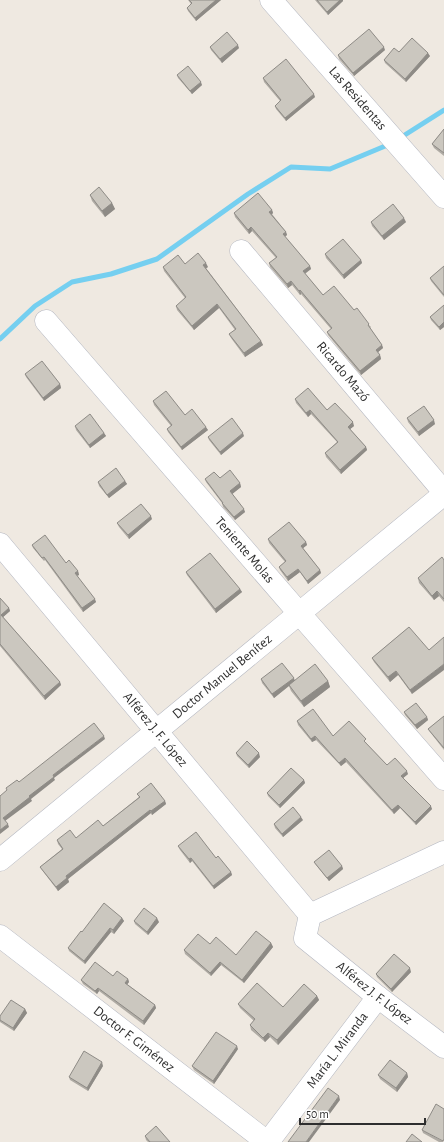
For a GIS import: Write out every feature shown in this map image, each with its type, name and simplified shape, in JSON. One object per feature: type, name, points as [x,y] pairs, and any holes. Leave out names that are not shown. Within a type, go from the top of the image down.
[{"type":"street","name":"Las Residentas","points":[[271,0],[444,197]]},
{"type":"street","name":"Ricardo Mazó","points":[[241,251],[444,493]]},
{"type":"street","name":"Teniente Molas","points":[[46,321],[444,779]]},
{"type":"street","name":"Doctor Manuel Benítez","points":[[0,860],[444,493]]},
{"type":"street","name":"Alférez J. F. López","points":[[0,544],[310,915],[305,938],[378,997],[444,1047]]},
{"type":"street","points":[[310,915],[444,852]]},
{"type":"street","name":"Doctor F. Giménez","points":[[0,936],[267,1142]]},
{"type":"street","name":"María L. Miranda","points":[[267,1142],[378,997]]},
{"type":"building","points":[[189,0],[216,0],[195,18],[187,8],[192,3]]},
{"type":"building","points":[[317,0],[340,0],[327,12]]},
{"type":"building","points":[[369,29],[384,47],[353,73],[338,55]]},
{"type":"building","points":[[227,32],[238,45],[220,59],[210,47]]},
{"type":"building","points":[[412,38],[428,53],[405,79],[384,60],[394,48],[399,52]]},
{"type":"building","points":[[286,59],[314,94],[285,118],[275,106],[281,100],[263,78]]},
{"type":"building","points":[[188,66],[201,82],[190,91],[177,75]]},
{"type":"building","points":[[444,129],[444,153],[432,144]]},
{"type":"building","points":[[99,187],[112,203],[102,211],[90,195]]},
{"type":"building","points":[[258,193],[272,210],[269,212],[286,232],[283,234],[310,266],[303,271],[323,295],[334,286],[354,310],[357,308],[382,345],[376,350],[380,355],[360,371],[327,332],[332,328],[300,290],[299,291],[291,281],[287,284],[269,263],[277,257],[251,227],[248,230],[234,213]]},
{"type":"building","points":[[393,204],[404,218],[382,236],[371,222]]},
{"type":"building","points":[[343,239],[361,260],[343,275],[325,254]]},
{"type":"building","points":[[198,253],[206,263],[203,265],[261,341],[244,353],[229,334],[236,329],[217,304],[192,326],[176,306],[186,297],[163,267],[178,255],[185,264]]},
{"type":"building","points":[[444,266],[444,295],[430,278]]},
{"type":"building","points":[[444,305],[444,322],[439,327],[430,317]]},
{"type":"building","points":[[42,361],[60,384],[43,398],[25,374]]},
{"type":"building","points":[[308,388],[327,410],[335,403],[353,422],[348,427],[366,447],[340,470],[325,453],[338,442],[310,410],[306,413],[295,399]]},
{"type":"building","points":[[166,391],[185,415],[192,409],[206,427],[181,447],[167,429],[172,425],[153,401]]},
{"type":"building","points":[[424,406],[434,420],[418,432],[407,418]]},
{"type":"building","points":[[90,414],[104,433],[89,445],[75,426]]},
{"type":"building","points":[[232,418],[243,433],[220,452],[208,437]]},
{"type":"building","points":[[116,468],[125,481],[107,495],[98,482]]},
{"type":"building","points":[[230,470],[240,483],[230,491],[244,509],[234,517],[205,479],[214,472],[220,478]]},
{"type":"building","points":[[141,504],[151,516],[128,535],[117,523]]},
{"type":"building","points":[[289,522],[306,542],[301,546],[320,570],[307,581],[298,569],[287,577],[279,567],[286,561],[268,539]]},
{"type":"building","points":[[45,535],[66,563],[69,560],[78,571],[75,573],[95,599],[82,608],[44,557],[42,558],[32,545]]},
{"type":"building","points":[[210,553],[240,589],[215,609],[186,572]]},
{"type":"building","points":[[442,557],[444,560],[444,599],[437,591],[432,596],[418,578]]},
{"type":"building","points":[[0,598],[9,608],[1,615],[60,682],[44,696],[0,644]]},
{"type":"building","points":[[409,627],[429,650],[444,637],[444,664],[410,690],[396,671],[388,677],[372,658]]},
{"type":"building","points":[[282,663],[294,678],[272,694],[261,679]]},
{"type":"building","points":[[315,664],[328,681],[301,701],[289,685]]},
{"type":"building","points":[[416,703],[427,717],[415,725],[404,712]]},
{"type":"building","points":[[313,709],[333,736],[349,721],[366,739],[364,741],[387,765],[395,758],[407,771],[401,776],[431,806],[415,822],[398,805],[392,810],[345,758],[339,763],[315,736],[311,739],[297,721]]},
{"type":"building","points":[[444,716],[444,748],[428,729]]},
{"type":"building","points":[[94,723],[104,736],[53,775],[54,777],[3,818],[8,824],[0,830],[0,796],[7,790],[6,788],[17,780],[19,782]]},
{"type":"building","points":[[247,741],[259,753],[248,765],[236,753]]},
{"type":"building","points":[[291,768],[304,780],[279,805],[267,793]]},
{"type":"building","points":[[151,783],[165,801],[151,811],[150,810],[66,876],[67,878],[56,887],[40,867],[63,849],[57,840],[70,830],[76,838],[98,820],[103,826],[140,797],[137,794]]},
{"type":"building","points":[[293,807],[301,817],[282,834],[274,824]]},
{"type":"building","points":[[196,832],[216,858],[218,856],[231,872],[213,886],[191,858],[189,859],[178,846]]},
{"type":"building","points":[[329,850],[342,866],[327,878],[314,862]]},
{"type":"building","points":[[104,903],[122,918],[113,930],[110,928],[84,961],[68,948]]},
{"type":"building","points":[[144,908],[157,918],[147,932],[134,921]]},
{"type":"building","points":[[256,931],[271,943],[242,980],[220,962],[210,973],[184,950],[198,934],[210,944],[216,937],[236,955]]},
{"type":"building","points":[[394,954],[410,968],[391,989],[376,974]]},
{"type":"building","points":[[95,962],[113,976],[117,971],[128,979],[125,983],[155,1005],[143,1021],[98,988],[95,991],[81,980]]},
{"type":"building","points":[[257,983],[283,1007],[304,984],[317,996],[277,1040],[268,1033],[263,1038],[250,1025],[255,1019],[238,1004]]},
{"type":"building","points":[[11,1000],[25,1009],[13,1028],[0,1020],[0,1016]]},
{"type":"building","points":[[216,1032],[237,1046],[213,1081],[192,1066]]},
{"type":"building","points":[[84,1051],[102,1062],[87,1088],[69,1077]]},
{"type":"building","points":[[390,1060],[407,1073],[396,1088],[378,1075]]},
{"type":"building","points":[[328,1088],[339,1096],[306,1142],[288,1142]]},
{"type":"building","points":[[436,1104],[444,1109],[443,1141],[422,1130]]},
{"type":"building","points":[[156,1126],[170,1142],[150,1142],[145,1136]]},
{"type":"building","points":[[412,1134],[422,1142],[406,1142]]},
{"type":"waterway","points":[[400,138],[444,110]]},
{"type":"waterway","points":[[0,339],[35,306],[72,282],[111,274],[157,259],[248,194],[291,167],[330,169],[390,144]]}]
